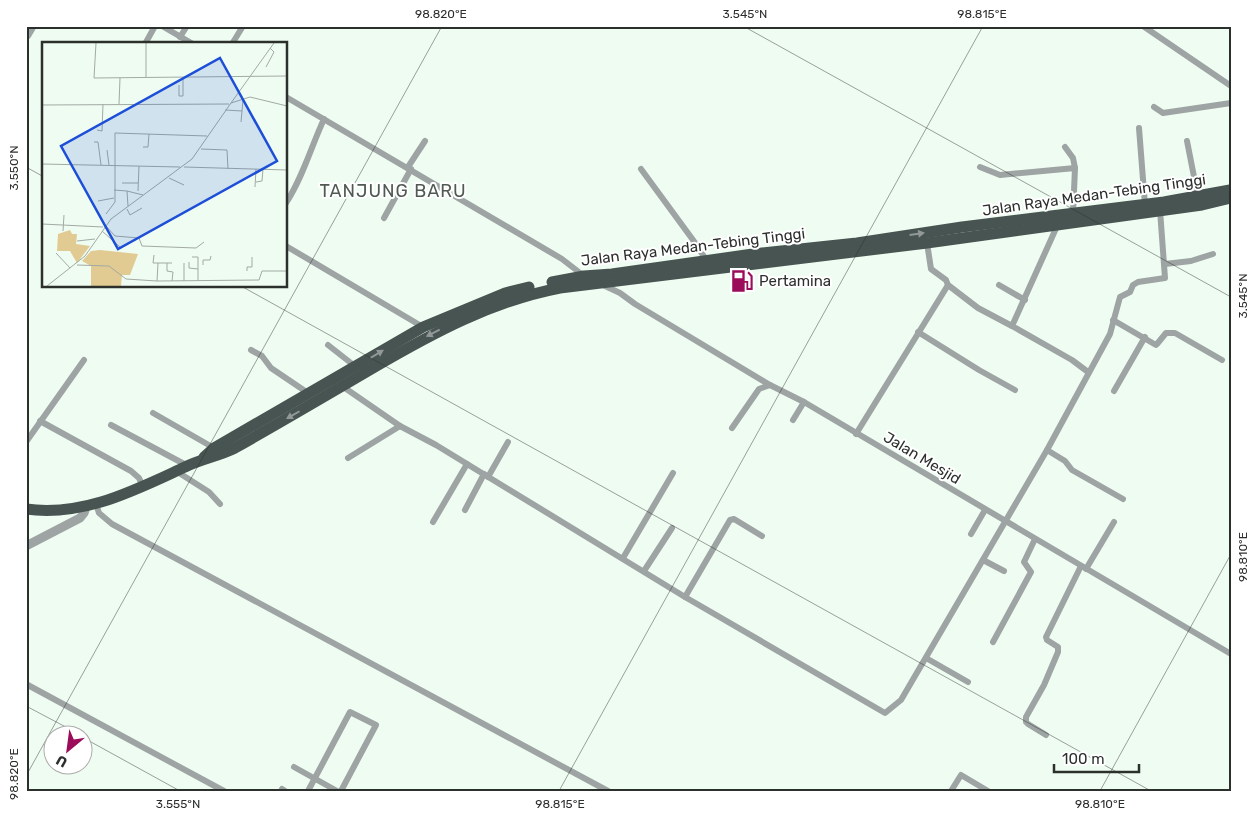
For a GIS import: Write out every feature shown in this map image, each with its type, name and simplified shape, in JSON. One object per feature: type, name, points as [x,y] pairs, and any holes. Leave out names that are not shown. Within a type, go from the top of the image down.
[{"type":"highway","name":"Jalan Raya Medan-Tebing Tinggi","points":[[26,509],[59,510],[91,506],[143,487],[201,460],[234,448],[423,339],[458,321],[508,300],[560,288],[927,243],[959,233],[1073,214],[1198,197],[1231,190]]},
{"type":"highway","name":"Jalan Raya Medan-Tebing Tinggi","points":[[201,460],[214,448],[423,327],[505,293],[584,276],[770,252],[1058,224],[1202,205],[1231,198]]},
{"type":"street","points":[[28,36],[34,26]]},
{"type":"street","points":[[146,42],[155,26]]},
{"type":"street","points":[[162,26],[189,42]]},
{"type":"street","points":[[180,37],[187,26]]},
{"type":"street","points":[[233,42],[243,26]]},
{"type":"street","points":[[1143,26],[1231,86]]},
{"type":"street","points":[[288,98],[562,258],[584,276]]},
{"type":"street","points":[[1154,107],[1162,113],[1231,104]]},
{"type":"street","points":[[288,200],[301,178],[312,145],[324,119]]},
{"type":"street","points":[[1139,128],[1145,205]]},
{"type":"street","points":[[384,218],[425,141]]},
{"type":"street","points":[[1187,141],[1198,197]]},
{"type":"street","points":[[1065,147],[1073,158],[1075,168],[1073,214]]},
{"type":"street","points":[[980,167],[1000,175],[1075,168]]},
{"type":"street","points":[[641,169],[707,261]]},
{"type":"street","points":[[341,386],[400,426],[467,464],[685,597],[886,713],[901,700],[1047,450],[1113,328],[1113,320],[1122,295],[1130,292],[1133,285],[1138,282],[1163,279],[1166,275],[1160,210]]},
{"type":"street","points":[[1012,326],[1058,224]]},
{"type":"street","points":[[927,243],[931,269],[946,280],[948,285],[978,308],[1072,360],[1088,372]]},
{"type":"street","points":[[288,247],[423,327]]},
{"type":"street","points":[[1165,264],[1213,254]]},
{"type":"street","name":"Jalan Mesjid","points":[[601,284],[620,293],[634,304],[770,385],[804,402],[1231,654]]},
{"type":"street","points":[[856,434],[948,285]]},
{"type":"street","points":[[999,285],[1024,300]]},
{"type":"street","points":[[1113,320],[1157,345],[1166,332],[1170,332],[1222,360]]},
{"type":"street","points":[[918,332],[1015,390]]},
{"type":"street","points":[[1114,391],[1145,337]]},
{"type":"street","points":[[328,346],[356,367]]},
{"type":"street","points":[[251,350],[262,356],[271,368],[308,393]]},
{"type":"street","points":[[26,442],[84,360]]},
{"type":"street","points":[[732,428],[759,389],[770,385]]},
{"type":"street","points":[[793,420],[804,402]]},
{"type":"street","points":[[153,413],[214,448]]},
{"type":"street","points":[[40,421],[131,471],[139,478],[143,487]]},
{"type":"street","points":[[111,424],[188,466]]},
{"type":"street","points":[[348,458],[400,426]]},
{"type":"street","points":[[465,510],[508,442]]},
{"type":"street","points":[[1047,450],[1065,461],[1072,470],[1123,499]]},
{"type":"street","points":[[433,522],[467,464]]},
{"type":"street","points":[[176,471],[209,492],[220,504]]},
{"type":"street","points":[[623,558],[673,473]]},
{"type":"street","points":[[26,546],[80,518],[91,506],[112,524],[608,791]]},
{"type":"street","points":[[59,510],[63,528]]},
{"type":"street","points":[[971,534],[985,510]]},
{"type":"street","points":[[685,597],[730,520],[734,519],[762,536]]},
{"type":"street","points":[[1046,736],[1028,724],[1026,717],[1044,685],[1058,652],[1058,647],[1047,640],[1046,637],[1083,567],[1114,522]]},
{"type":"street","points":[[644,572],[672,528]]},
{"type":"street","points":[[993,642],[1030,572],[1025,560],[1035,539]]},
{"type":"street","points":[[984,560],[1004,571]]},
{"type":"street","points":[[926,658],[968,682]]},
{"type":"street","points":[[26,684],[224,791]]},
{"type":"street","points":[[308,791],[350,712],[376,725],[342,791]]},
{"type":"street","points":[[294,767],[338,791]]},
{"type":"street","points":[[951,791],[961,775],[988,791]]},
{"type":"place","name":"Pertamina","points":[[742,281]]},
{"type":"district","name":"TANJUNG BARU","points":[[393,191]]}]
